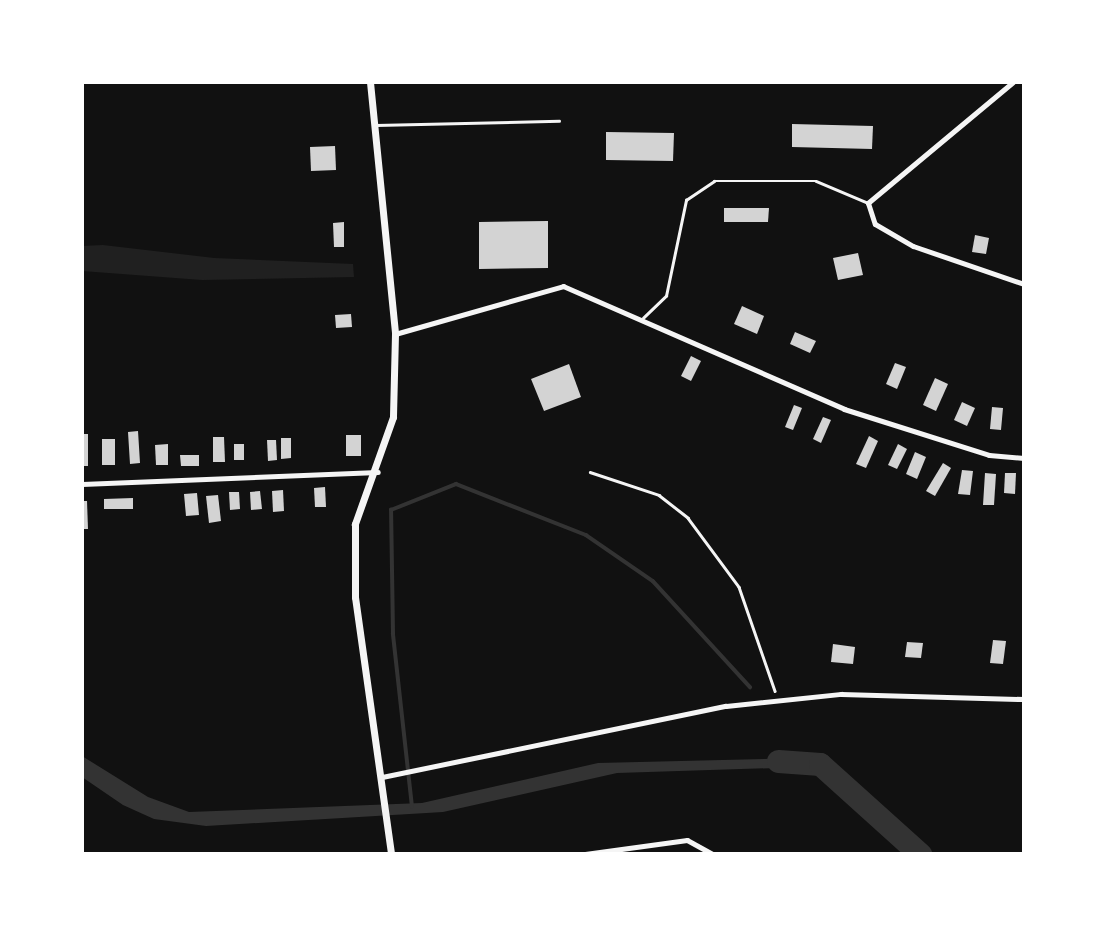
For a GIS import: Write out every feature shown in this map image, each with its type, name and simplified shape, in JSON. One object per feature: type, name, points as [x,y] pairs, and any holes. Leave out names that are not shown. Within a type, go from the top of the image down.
[{"type":"street","points":[[370,82],[395,334],[393,417],[378,472],[355,524],[355,597],[391,853]]},
{"type":"street","points":[[1013,82],[868,203],[875,224],[913,246],[1024,284]]},
{"type":"street","points":[[395,334],[563,286],[845,409],[989,455],[1024,458]]},
{"type":"street","points":[[82,484],[378,472]]},
{"type":"street","points":[[382,777],[726,706],[841,694],[1024,699]]},
{"type":"street","points":[[585,854],[687,840],[712,854]]},
{"type":"lane","points":[[373,125],[559,121]]},
{"type":"lane","points":[[641,320],[666,296],[686,200],[714,181],[816,181],[868,203]]},
{"type":"path","points":[[590,472],[659,495],[705,540],[739,587],[778,701]]},
{"type":"shaded area","points":[[103,245],[214,258],[353,264],[354,277],[202,280],[82,271],[82,246]]},
{"type":"shaded area","points":[[82,756],[148,797],[189,812],[422,803],[598,763],[808,758],[806,767],[617,773],[443,812],[206,826],[154,819],[123,805],[82,777]]},
{"type":"building","points":[[792,124],[873,126],[872,149],[792,147]]},
{"type":"building","points":[[606,132],[674,133],[673,161],[606,160]]},
{"type":"building","points":[[335,146],[336,170],[311,171],[310,147]]},
{"type":"building","points":[[724,208],[769,208],[768,222],[724,222]]},
{"type":"building","points":[[548,221],[548,268],[479,269],[479,222]]},
{"type":"building","points":[[344,222],[344,247],[334,247],[333,223]]},
{"type":"building","points":[[975,235],[989,238],[986,254],[972,252]]},
{"type":"building","points":[[858,253],[863,275],[838,280],[833,258]]},
{"type":"building","points":[[742,306],[764,316],[757,334],[734,324]]},
{"type":"building","points":[[351,314],[352,327],[336,328],[335,315]]},
{"type":"building","points":[[795,332],[816,341],[810,353],[790,344]]},
{"type":"building","points":[[691,356],[701,361],[691,381],[681,376]]},
{"type":"building","points":[[895,363],[906,367],[897,389],[886,384]]},
{"type":"building","points":[[569,364],[581,397],[544,411],[531,379]]},
{"type":"building","points":[[935,378],[948,384],[936,411],[923,405]]},
{"type":"building","points":[[962,402],[975,408],[967,426],[954,420]]},
{"type":"building","points":[[794,405],[802,408],[793,430],[785,427]]},
{"type":"building","points":[[992,407],[1003,408],[1001,430],[990,429]]},
{"type":"building","points":[[823,417],[831,420],[821,443],[813,439]]},
{"type":"building","points":[[138,431],[140,463],[130,464],[128,432]]},
{"type":"building","points":[[82,434],[88,434],[88,466],[82,466]]},
{"type":"building","points":[[346,435],[361,435],[361,456],[346,456]]},
{"type":"building","points":[[869,436],[878,441],[866,468],[856,464]]},
{"type":"building","points":[[213,437],[224,437],[225,462],[213,462]]},
{"type":"building","points":[[281,438],[291,438],[291,458],[281,459]]},
{"type":"building","points":[[102,439],[115,439],[115,465],[102,465]]},
{"type":"building","points":[[267,440],[276,440],[277,460],[268,461]]},
{"type":"building","points":[[168,444],[168,465],[156,465],[155,445]]},
{"type":"building","points":[[234,444],[244,444],[244,460],[234,460]]},
{"type":"building","points":[[898,444],[907,449],[897,469],[888,465]]},
{"type":"building","points":[[915,452],[926,457],[917,479],[906,474]]},
{"type":"building","points":[[180,455],[199,455],[199,466],[181,466]]},
{"type":"building","points":[[943,463],[951,468],[935,496],[926,491]]},
{"type":"building","points":[[962,470],[973,471],[970,495],[958,494]]},
{"type":"building","points":[[985,473],[996,474],[994,505],[983,505]]},
{"type":"building","points":[[1005,473],[1016,473],[1015,494],[1004,493]]},
{"type":"building","points":[[325,487],[326,507],[315,507],[314,488]]},
{"type":"building","points":[[283,490],[284,511],[273,512],[272,491]]},
{"type":"building","points":[[260,491],[262,509],[251,510],[250,492]]},
{"type":"building","points":[[229,492],[239,492],[240,509],[230,510]]},
{"type":"building","points":[[197,493],[199,515],[186,516],[184,494]]},
{"type":"building","points":[[218,495],[221,521],[209,523],[206,496]]},
{"type":"building","points":[[133,498],[133,509],[104,509],[104,499]]},
{"type":"building","points":[[82,501],[87,501],[88,529],[82,529]]},
{"type":"building","points":[[993,640],[1006,641],[1003,664],[990,663]]},
{"type":"building","points":[[907,642],[923,643],[921,658],[905,657]]},
{"type":"building","points":[[833,644],[855,647],[853,664],[831,662]]},
{"type":"waterway","points":[[412,807],[393,634],[391,510],[456,484],[586,535],[653,581],[750,687]]},
{"type":"waterway","points":[[778,761],[820,764],[920,854]]}]
